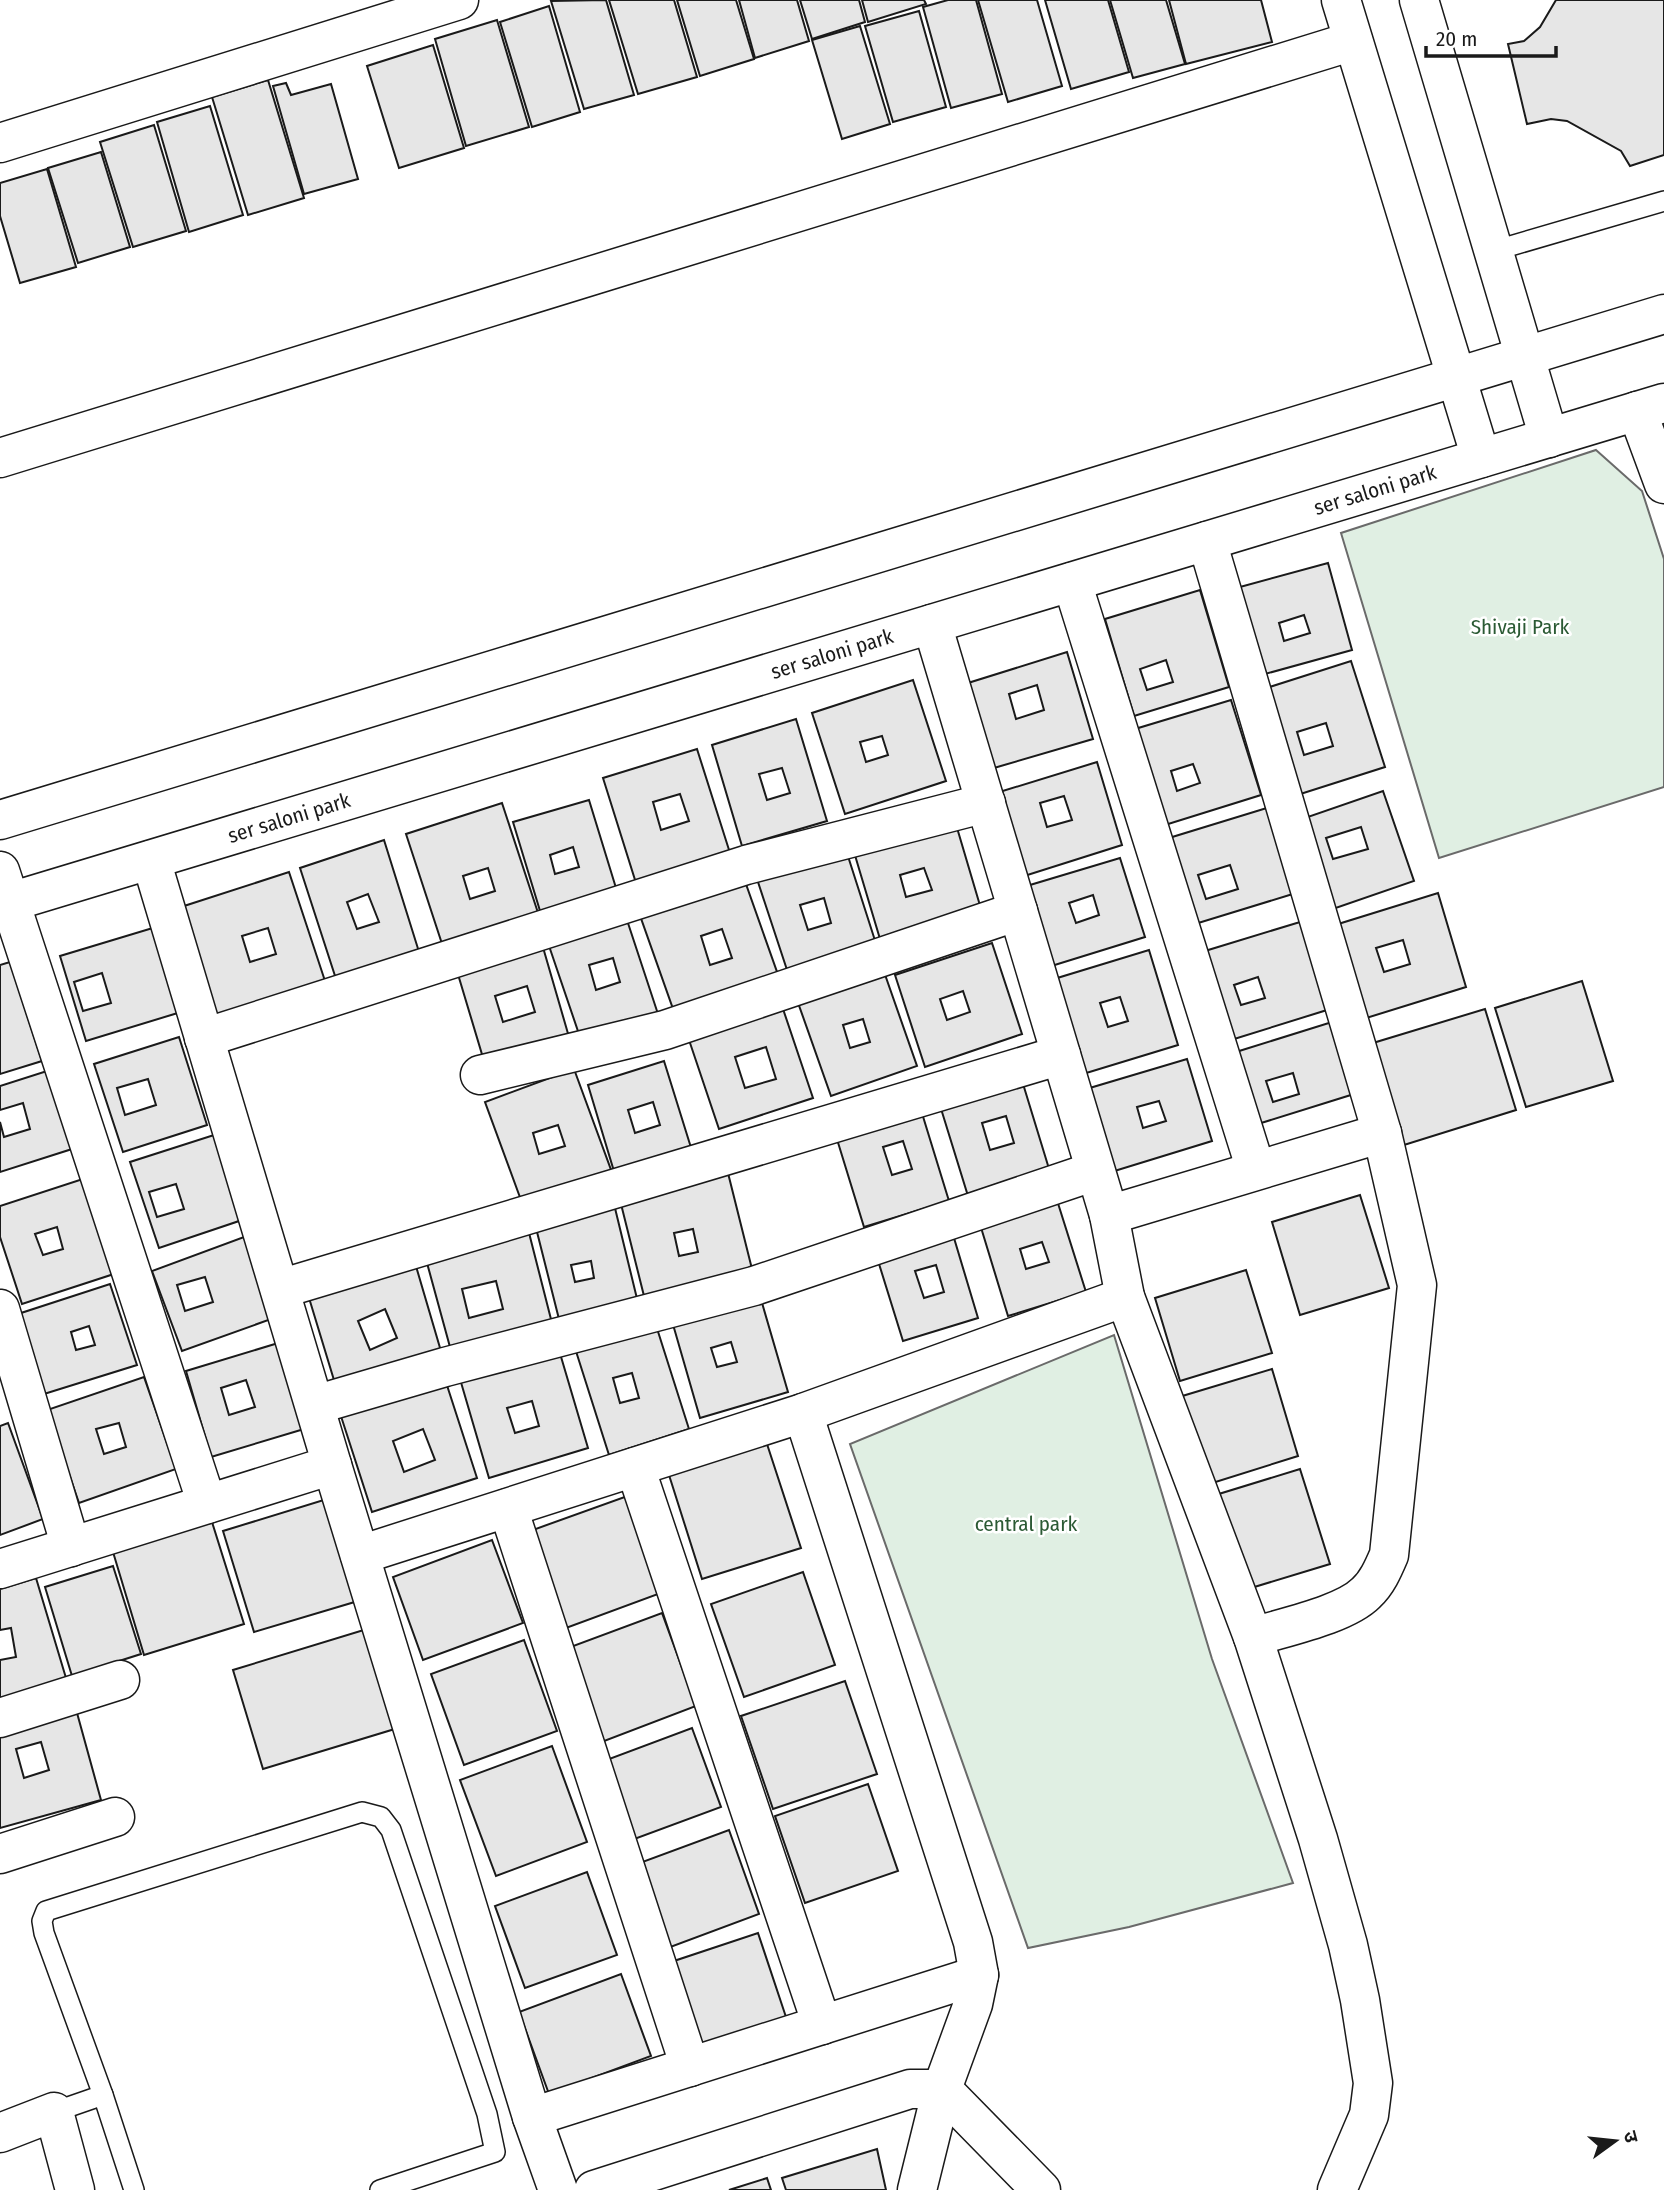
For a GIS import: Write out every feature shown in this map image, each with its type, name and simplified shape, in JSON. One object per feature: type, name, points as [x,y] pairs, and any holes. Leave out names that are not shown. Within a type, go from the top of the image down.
[{"type":"street","points":[[0,143],[459,0]]},
{"type":"street","points":[[1341,0],[1482,458]]},
{"type":"street","points":[[1419,0],[1549,438]]},
{"type":"street","points":[[0,458],[1353,41]]},
{"type":"street","points":[[0,820],[1457,380],[1664,314]]},
{"type":"street","points":[[1651,407],[1664,484]]},
{"type":"street","name":"ser saloni park","points":[[3,893],[151,860],[1651,407]]},
{"type":"street","points":[[1207,541],[1382,1133],[1417,1285],[1390,1555],[1377,1580],[1365,1595],[1345,1607],[1254,1637]]},
{"type":"street","points":[[1072,582],[1256,1170]]},
{"type":"street","points":[[932,624],[1109,1215],[1125,1297],[1254,1637],[1334,1894],[1368,2046],[1373,2083],[1369,2115],[1337,2190]]},
{"type":"street","points":[[204,1038],[746,865],[986,803]]},
{"type":"street","points":[[151,860],[332,1465],[532,2117],[558,2190]]},
{"type":"street","points":[[3,893],[37,976],[207,1504]]},
{"type":"street","points":[[480,1075],[666,1030],[1017,911]]},
{"type":"street","points":[[280,1289],[1060,1055]]},
{"type":"street","points":[[1109,1215],[1382,1133]]},
{"type":"street","points":[[315,1405],[445,1367],[754,1286],[1095,1171]]},
{"type":"street","points":[[360,1555],[803,1413],[1125,1297]]},
{"type":"street","points":[[0,1309],[71,1546]]},
{"type":"street","points":[[803,1413],[973,1942],[979,1975],[973,2004],[942,2089],[917,2190]]},
{"type":"street","points":[[0,1569],[332,1465]]},
{"type":"street","points":[[635,1468],[822,2025]]},
{"type":"street","points":[[508,1508],[690,2067]]},
{"type":"street","points":[[0,1717],[120,1681]]},
{"type":"street","points":[[0,1854],[116,1817]]},
{"type":"street","points":[[532,2117],[979,1975]]},
{"type":"street","points":[[594,2190],[910,2089],[942,2089],[1041,2190]]},
{"type":"street","points":[[0,2133],[54,2112],[75,2190]]},
{"type":"lane","points":[[1493,251],[1664,201]]},
{"type":"lane","points":[[134,2190],[103,2095],[44,1933],[46,1911],[362,1812],[382,1817],[391,1830],[487,2114],[495,2152],[380,2190]]},
{"type":"lane","points":[[54,2112],[103,2095]]},
{"type":"green space","name":"Shivaji Park","points":[[1596,450],[1642,491],[1664,559],[1664,787],[1439,858],[1341,533]]},
{"type":"green space","name":"central park","points":[[1114,1335],[1212,1659],[1293,1883],[1129,1927],[1028,1948],[850,1444]]},
{"type":"building","points":[[606,0],[634,95],[584,109],[551,1]]},
{"type":"building","points":[[609,0],[674,0],[697,77],[638,94]]},
{"type":"building","points":[[677,0],[736,0],[754,59],[700,76]]},
{"type":"building","points":[[739,0],[797,0],[809,41],[755,58]]},
{"type":"building","points":[[800,0],[859,0],[865,22],[812,39]]},
{"type":"building","points":[[862,0],[924,0],[926,4],[868,22]]},
{"type":"building","points":[[948,0],[976,0],[1002,94],[951,108],[923,7]]},
{"type":"building","points":[[978,0],[1037,0],[1062,86],[1008,102]]},
{"type":"building","points":[[1045,0],[1108,0],[1129,72],[1071,89]]},
{"type":"building","points":[[1110,0],[1166,0],[1185,64],[1133,78]]},
{"type":"building","points":[[1169,0],[1261,0],[1272,42],[1186,64]]},
{"type":"building","points":[[1556,0],[1664,0],[1664,155],[1630,166],[1621,151],[1567,121],[1551,119],[1527,124],[1508,44],[1524,41],[1540,27]]},
{"type":"building","points":[[549,6],[580,112],[532,127],[500,22]]},
{"type":"building","points":[[919,11],[946,107],[893,122],[865,26]]},
{"type":"building","points":[[497,20],[529,127],[466,146],[435,39]]},
{"type":"building","points":[[860,26],[890,124],[842,139],[812,40]]},
{"type":"building","points":[[433,45],[464,148],[399,168],[367,66]]},
{"type":"building","points":[[268,80],[304,198],[248,215],[212,97]]},
{"type":"building","points":[[286,83],[291,95],[331,84],[358,179],[304,194],[273,86]]},
{"type":"building","points":[[210,106],[243,215],[189,232],[157,122]]},
{"type":"building","points":[[154,125],[186,231],[133,247],[100,142]]},
{"type":"building","points":[[101,152],[130,247],[78,263],[48,168]]},
{"type":"building","points":[[47,169],[76,267],[20,283],[0,216],[0,183]]},
{"type":"building","points":[[1328,563],[1352,650],[1254,677],[1229,590]],"holes":[[[1304,615],[1310,633],[1284,641],[1279,623]]]},
{"type":"building","points":[[1200,590],[1229,687],[1134,716],[1105,619]],"holes":[[[1166,660],[1173,682],[1147,690],[1140,669]]]},
{"type":"building","points":[[1067,652],[1093,739],[994,768],[968,683]],"holes":[[[1037,685],[1044,710],[1016,719],[1009,694]]]},
{"type":"building","points":[[1351,661],[1385,767],[1291,797],[1257,691]],"holes":[[[1326,723],[1333,746],[1304,755],[1297,732]]]},
{"type":"building","points":[[913,680],[946,781],[845,814],[812,713]],"holes":[[[882,736],[888,755],[866,762],[860,742]]]},
{"type":"building","points":[[1231,700],[1261,795],[1165,825],[1135,729]],"holes":[[[1193,764],[1200,783],[1177,791],[1171,771]]]},
{"type":"building","points":[[796,719],[827,821],[742,846],[712,745]],"holes":[[[782,768],[790,793],[767,800],[759,774]]]},
{"type":"building","points":[[697,749],[730,853],[636,883],[603,778]],"holes":[[[680,794],[689,821],[661,830],[653,802]]]},
{"type":"building","points":[[1097,762],[1122,845],[1018,878],[993,794]],"holes":[[[1064,796],[1072,820],[1047,827],[1040,803]]]},
{"type":"building","points":[[1383,791],[1414,881],[1327,911],[1296,821]],"holes":[[[1361,827],[1368,849],[1333,859],[1326,838]]]},
{"type":"building","points":[[589,800],[620,901],[544,924],[513,822]],"holes":[[[573,847],[579,867],[555,874],[550,855]]]},
{"type":"building","points":[[502,803],[542,925],[446,956],[406,834]],"holes":[[[488,868],[495,891],[470,899],[463,876]]]},
{"type":"building","points":[[1270,807],[1296,893],[1195,924],[1169,838]],"holes":[[[1230,865],[1238,889],[1206,899],[1198,875]]]},
{"type":"building","points":[[955,821],[984,919],[883,949],[854,852]],"holes":[[[924,868],[932,890],[906,897],[900,875]]]},
{"type":"building","points":[[384,840],[420,955],[337,982],[300,868]],"holes":[[[368,894],[379,922],[357,929],[347,902]]]},
{"type":"building","points":[[846,850],[879,953],[791,982],[757,879]],"holes":[[[824,898],[831,923],[808,930],[800,905]]]},
{"type":"building","points":[[1120,858],[1145,937],[1045,968],[1020,888]],"holes":[[[1093,895],[1099,915],[1076,923],[1069,903]]]},
{"type":"building","points":[[741,870],[782,986],[678,1023],[637,907]],"holes":[[[722,929],[732,958],[710,965],[701,936]]]},
{"type":"building","points":[[289,872],[326,984],[218,1019],[181,907]],"holes":[[[268,928],[276,954],[250,962],[242,936]]]},
{"type":"building","points":[[1438,893],[1466,987],[1363,1019],[1335,925]],"holes":[[[1403,940],[1410,964],[1384,972],[1376,948]]]},
{"type":"building","points":[[625,914],[658,1014],[581,1040],[547,940]],"holes":[[[613,958],[620,982],[596,990],[589,965]]]},
{"type":"building","points":[[1300,922],[1327,1010],[1231,1040],[1205,951]],"holes":[[[1258,977],[1265,998],[1241,1005],[1234,985]]]},
{"type":"building","points":[[156,927],[181,1012],[86,1041],[60,956]],"holes":[[[102,973],[111,1003],[83,1011],[74,982]]]},
{"type":"building","points":[[540,937],[569,1037],[484,1061],[454,961]],"holes":[[[527,986],[535,1012],[503,1022],[495,996]]]},
{"type":"building","points":[[992,943],[1022,1034],[925,1067],[895,975]],"holes":[[[963,991],[970,1012],[947,1020],[940,999]]]},
{"type":"building","points":[[1149,950],[1178,1045],[1083,1074],[1054,979]],"holes":[[[1120,997],[1128,1021],[1108,1027],[1100,1003]]]},
{"type":"building","points":[[10,962],[42,1061],[0,1074],[0,965]]},
{"type":"building","points":[[882,966],[917,1066],[831,1096],[796,997]],"holes":[[[863,1019],[870,1042],[850,1048],[843,1025]]]},
{"type":"building","points":[[1582,981],[1613,1081],[1526,1107],[1495,1008]]},
{"type":"building","points":[[781,1003],[813,1098],[719,1129],[687,1034]],"holes":[[[766,1047],[776,1079],[745,1088],[735,1057]]]},
{"type":"building","points":[[1485,1009],[1516,1110],[1404,1145],[1373,1043]]},
{"type":"building","points":[[1332,1022],[1354,1094],[1258,1124],[1236,1052]],"holes":[[[1293,1073],[1299,1094],[1273,1102],[1266,1081]]]},
{"type":"building","points":[[179,1037],[207,1125],[123,1152],[94,1064]],"holes":[[[148,1079],[156,1105],[125,1115],[117,1088]]]},
{"type":"building","points":[[1187,1059],[1212,1141],[1108,1173],[1083,1090]],"holes":[[[1159,1101],[1166,1121],[1143,1128],[1137,1107]]]},
{"type":"building","points":[[664,1061],[693,1154],[616,1178],[588,1085]],"holes":[[[653,1102],[660,1125],[635,1133],[628,1110]]]},
{"type":"building","points":[[574,1069],[614,1178],[525,1211],[485,1102]],"holes":[[[558,1125],[565,1146],[539,1154],[533,1133]]]},
{"type":"building","points":[[47,1071],[72,1149],[0,1172],[0,1122],[4,1137],[30,1129],[23,1103],[0,1110],[0,1086]]},
{"type":"building","points":[[1020,1074],[1050,1172],[968,1196],[938,1099]],"holes":[[[1006,1116],[1014,1143],[990,1150],[982,1123]]]},
{"type":"building","points":[[921,1110],[949,1201],[864,1227],[836,1136]],"holes":[[[903,1141],[912,1169],[892,1175],[883,1147]]]},
{"type":"building","points":[[214,1135],[242,1220],[159,1248],[130,1162]],"holes":[[[176,1184],[184,1209],[157,1217],[149,1192]]]},
{"type":"building","points":[[728,1173],[754,1277],[646,1304],[620,1200]],"holes":[[[693,1229],[698,1252],[679,1256],[674,1233]]]},
{"type":"building","points":[[92,1176],[123,1271],[22,1304],[0,1237],[0,1206]],"holes":[[[57,1227],[63,1249],[43,1255],[35,1234]]]},
{"type":"building","points":[[1360,1195],[1389,1288],[1300,1315],[1272,1222]]},
{"type":"building","points":[[1056,1197],[1086,1292],[1008,1316],[979,1221]],"holes":[[[1042,1242],[1049,1262],[1026,1269],[1020,1249]]]},
{"type":"building","points":[[614,1204],[640,1311],[562,1331],[535,1224]],"holes":[[[591,1261],[594,1278],[575,1282],[571,1265]]]},
{"type":"building","points":[[527,1225],[554,1331],[453,1358],[424,1252]],"holes":[[[496,1281],[503,1309],[469,1318],[462,1289]]]},
{"type":"building","points":[[951,1228],[978,1318],[903,1341],[875,1251]],"holes":[[[936,1265],[944,1292],[924,1298],[915,1271]]]},
{"type":"building","points":[[244,1237],[274,1318],[182,1351],[152,1271]],"holes":[[[205,1277],[213,1302],[185,1311],[177,1285]]]},
{"type":"building","points":[[413,1256],[443,1358],[337,1390],[306,1288]],"holes":[[[385,1309],[397,1338],[370,1350],[358,1321]]]},
{"type":"building","points":[[1246,1270],[1272,1353],[1180,1381],[1155,1298]]},
{"type":"building","points":[[110,1284],[137,1365],[44,1394],[18,1314]],"holes":[[[89,1326],[95,1345],[76,1350],[71,1332]]]},
{"type":"building","points":[[760,1296],[788,1392],[700,1418],[672,1321]],"holes":[[[731,1342],[737,1362],[717,1367],[711,1348]]]},
{"type":"building","points":[[654,1319],[689,1429],[609,1455],[574,1345]],"holes":[[[632,1373],[639,1398],[620,1403],[613,1378]]]},
{"type":"building","points":[[288,1340],[314,1426],[211,1457],[186,1371]],"holes":[[[246,1380],[255,1407],[229,1415],[221,1388]]]},
{"type":"building","points":[[559,1350],[588,1448],[489,1478],[460,1379]],"holes":[[[532,1401],[539,1426],[515,1433],[507,1408]]]},
{"type":"building","points":[[1272,1369],[1298,1456],[1206,1485],[1179,1397]]},
{"type":"building","points":[[443,1373],[477,1478],[372,1512],[338,1407]],"holes":[[[423,1429],[435,1460],[404,1472],[393,1441]]]},
{"type":"building","points":[[144,1377],[176,1469],[79,1503],[47,1410]],"holes":[[[119,1423],[126,1447],[104,1454],[96,1429]]]},
{"type":"building","points":[[8,1423],[43,1519],[0,1535],[0,1426]]},
{"type":"building","points":[[767,1444],[801,1548],[702,1579],[669,1475]]},
{"type":"building","points":[[1300,1469],[1330,1564],[1238,1592],[1209,1497]]},
{"type":"building","points":[[633,1494],[669,1590],[566,1628],[530,1531]]},
{"type":"building","points":[[327,1499],[358,1601],[254,1632],[223,1531]]},
{"type":"building","points":[[212,1522],[244,1624],[144,1655],[113,1552]]},
{"type":"building","points":[[492,1540],[523,1623],[423,1660],[393,1577]]},
{"type":"building","points":[[113,1566],[141,1654],[72,1676],[45,1587]]},
{"type":"building","points":[[803,1572],[835,1665],[744,1697],[711,1604]]},
{"type":"building","points":[[36,1578],[69,1688],[0,1709],[0,1660],[16,1657],[11,1628],[0,1630],[0,1589]]},
{"type":"building","points":[[662,1613],[696,1706],[599,1743],[565,1649]]},
{"type":"building","points":[[367,1629],[398,1728],[263,1769],[233,1670]]},
{"type":"building","points":[[524,1640],[557,1731],[464,1765],[431,1674]]},
{"type":"building","points":[[845,1681],[877,1774],[773,1809],[741,1716]]},
{"type":"building","points":[[74,1702],[101,1800],[0,1828],[0,1723]],"holes":[[[41,1742],[49,1770],[24,1778],[16,1749]]]},
{"type":"building","points":[[692,1728],[721,1807],[629,1841],[601,1762]]},
{"type":"building","points":[[552,1746],[587,1842],[496,1876],[460,1780]]},
{"type":"building","points":[[868,1784],[898,1871],[805,1903],[775,1816]]},
{"type":"building","points":[[729,1830],[759,1914],[657,1952],[626,1868]]},
{"type":"building","points":[[587,1872],[617,1955],[525,1988],[495,1906]]},
{"type":"building","points":[[758,1933],[787,2020],[700,2049],[671,1962]]},
{"type":"building","points":[[621,1974],[651,2056],[549,2094],[519,2012]]},
{"type":"building","points":[[877,2149],[886,2190],[786,2190],[782,2178]]},
{"type":"building","points":[[767,2178],[771,2190],[729,2190]]}]
